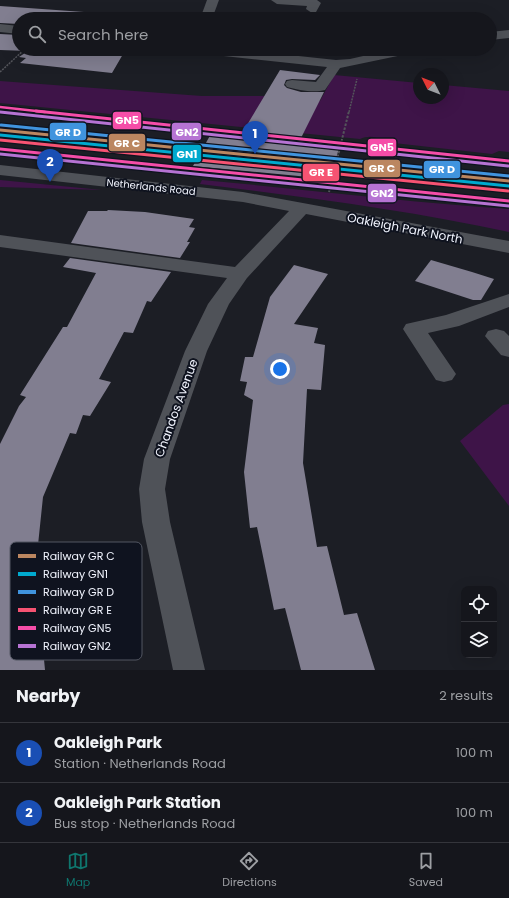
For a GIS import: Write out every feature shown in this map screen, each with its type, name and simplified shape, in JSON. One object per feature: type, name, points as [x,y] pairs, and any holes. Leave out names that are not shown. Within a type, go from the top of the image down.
[{"type":"street","points":[[209,12],[213,0]]},
{"type":"street","points":[[277,0],[315,3],[312,9]]},
{"type":"street","points":[[0,28],[12,29]]},
{"type":"street","points":[[497,35],[509,34]]},
{"type":"street","points":[[261,56],[336,64],[361,61],[382,56]]},
{"type":"street","points":[[292,84],[320,87],[336,64]]},
{"type":"street","name":"Netherlands Road","points":[[0,170],[243,197],[302,209]]},
{"type":"street","name":"Oakleigh Park North","points":[[302,209],[509,247]]},
{"type":"street","name":"Chandos Avenue","points":[[189,670],[156,522],[152,489],[157,459],[196,351],[219,304],[240,274],[302,209]]},
{"type":"street","points":[[0,241],[240,274]]},
{"type":"street","points":[[444,374],[414,329],[451,321],[509,300]]},
{"type":"path","points":[[0,72],[17,56]]},
{"type":"path","points":[[328,195],[339,149],[355,94],[361,61]]},
{"type":"path","points":[[313,147],[339,149]]},
{"type":"path","points":[[306,170],[333,173]]},
{"type":"shaded area","points":[[334,75],[413,82],[413,104],[449,104],[449,86],[509,91],[509,152],[499,151],[492,154],[385,142],[373,137],[360,139],[0,103],[0,81],[202,96],[263,96],[320,101]]},
{"type":"shaded area","points":[[0,180],[102,190],[0,187]]},
{"type":"shaded area","points":[[202,180],[432,203],[509,209],[509,232],[432,217],[317,199],[200,184]]},
{"type":"shaded area","points":[[509,404],[509,506],[460,441],[503,405]]},
{"type":"building","points":[[0,6],[84,12],[12,12],[12,24],[0,23]]},
{"type":"building","points":[[0,34],[12,35],[12,50],[0,50]]},
{"type":"building","points":[[122,56],[112,73],[20,63],[26,58],[19,57]]},
{"type":"building","points":[[280,70],[320,75],[315,80],[286,80],[284,85],[287,88],[301,92],[324,92],[300,140],[340,145],[330,179],[193,166],[212,132],[241,135]]},
{"type":"building","points":[[108,210],[145,212],[194,219],[189,227],[195,228],[187,242],[190,242],[180,258],[71,243],[88,211]]},
{"type":"building","points":[[70,258],[171,272],[151,302],[147,301],[133,333],[124,332],[99,379],[111,382],[90,416],[83,415],[76,434],[70,433],[43,497],[38,542],[10,542],[10,660],[44,660],[45,670],[0,670],[0,444],[19,406],[26,397],[20,395],[63,327],[67,327],[96,273],[63,267]]},
{"type":"building","points":[[431,260],[494,279],[481,300],[473,300],[415,281]]},
{"type":"building","points":[[294,265],[328,274],[294,324],[318,328],[314,343],[325,345],[321,390],[307,389],[303,463],[317,547],[327,546],[344,615],[357,613],[375,670],[301,670],[285,608],[274,610],[257,527],[250,528],[244,472],[253,400],[244,395],[247,382],[240,381],[245,357],[253,357],[270,297]]},
{"type":"transit line","points":[[1,125],[509,176]]},
{"type":"transit line","points":[[0,130],[509,181]]},
{"type":"transit line","points":[[0,140],[508,191]]},
{"type":"rail line","name":"GN5","points":[[0,107],[509,161]]},
{"type":"rail line","name":"GN2","points":[[0,112],[508,166]]},
{"type":"rail line","name":"GN1","points":[[0,135],[509,186]]},
{"type":"rail line","name":"GN5","points":[[0,149],[509,201]]},
{"type":"rail line","name":"GN2","points":[[0,154],[509,206]]},
{"type":"place","name":"Oakleigh Park","points":[[255,154]]},
{"type":"place","name":"Oakleigh Park Station","points":[[50,182]]}]
